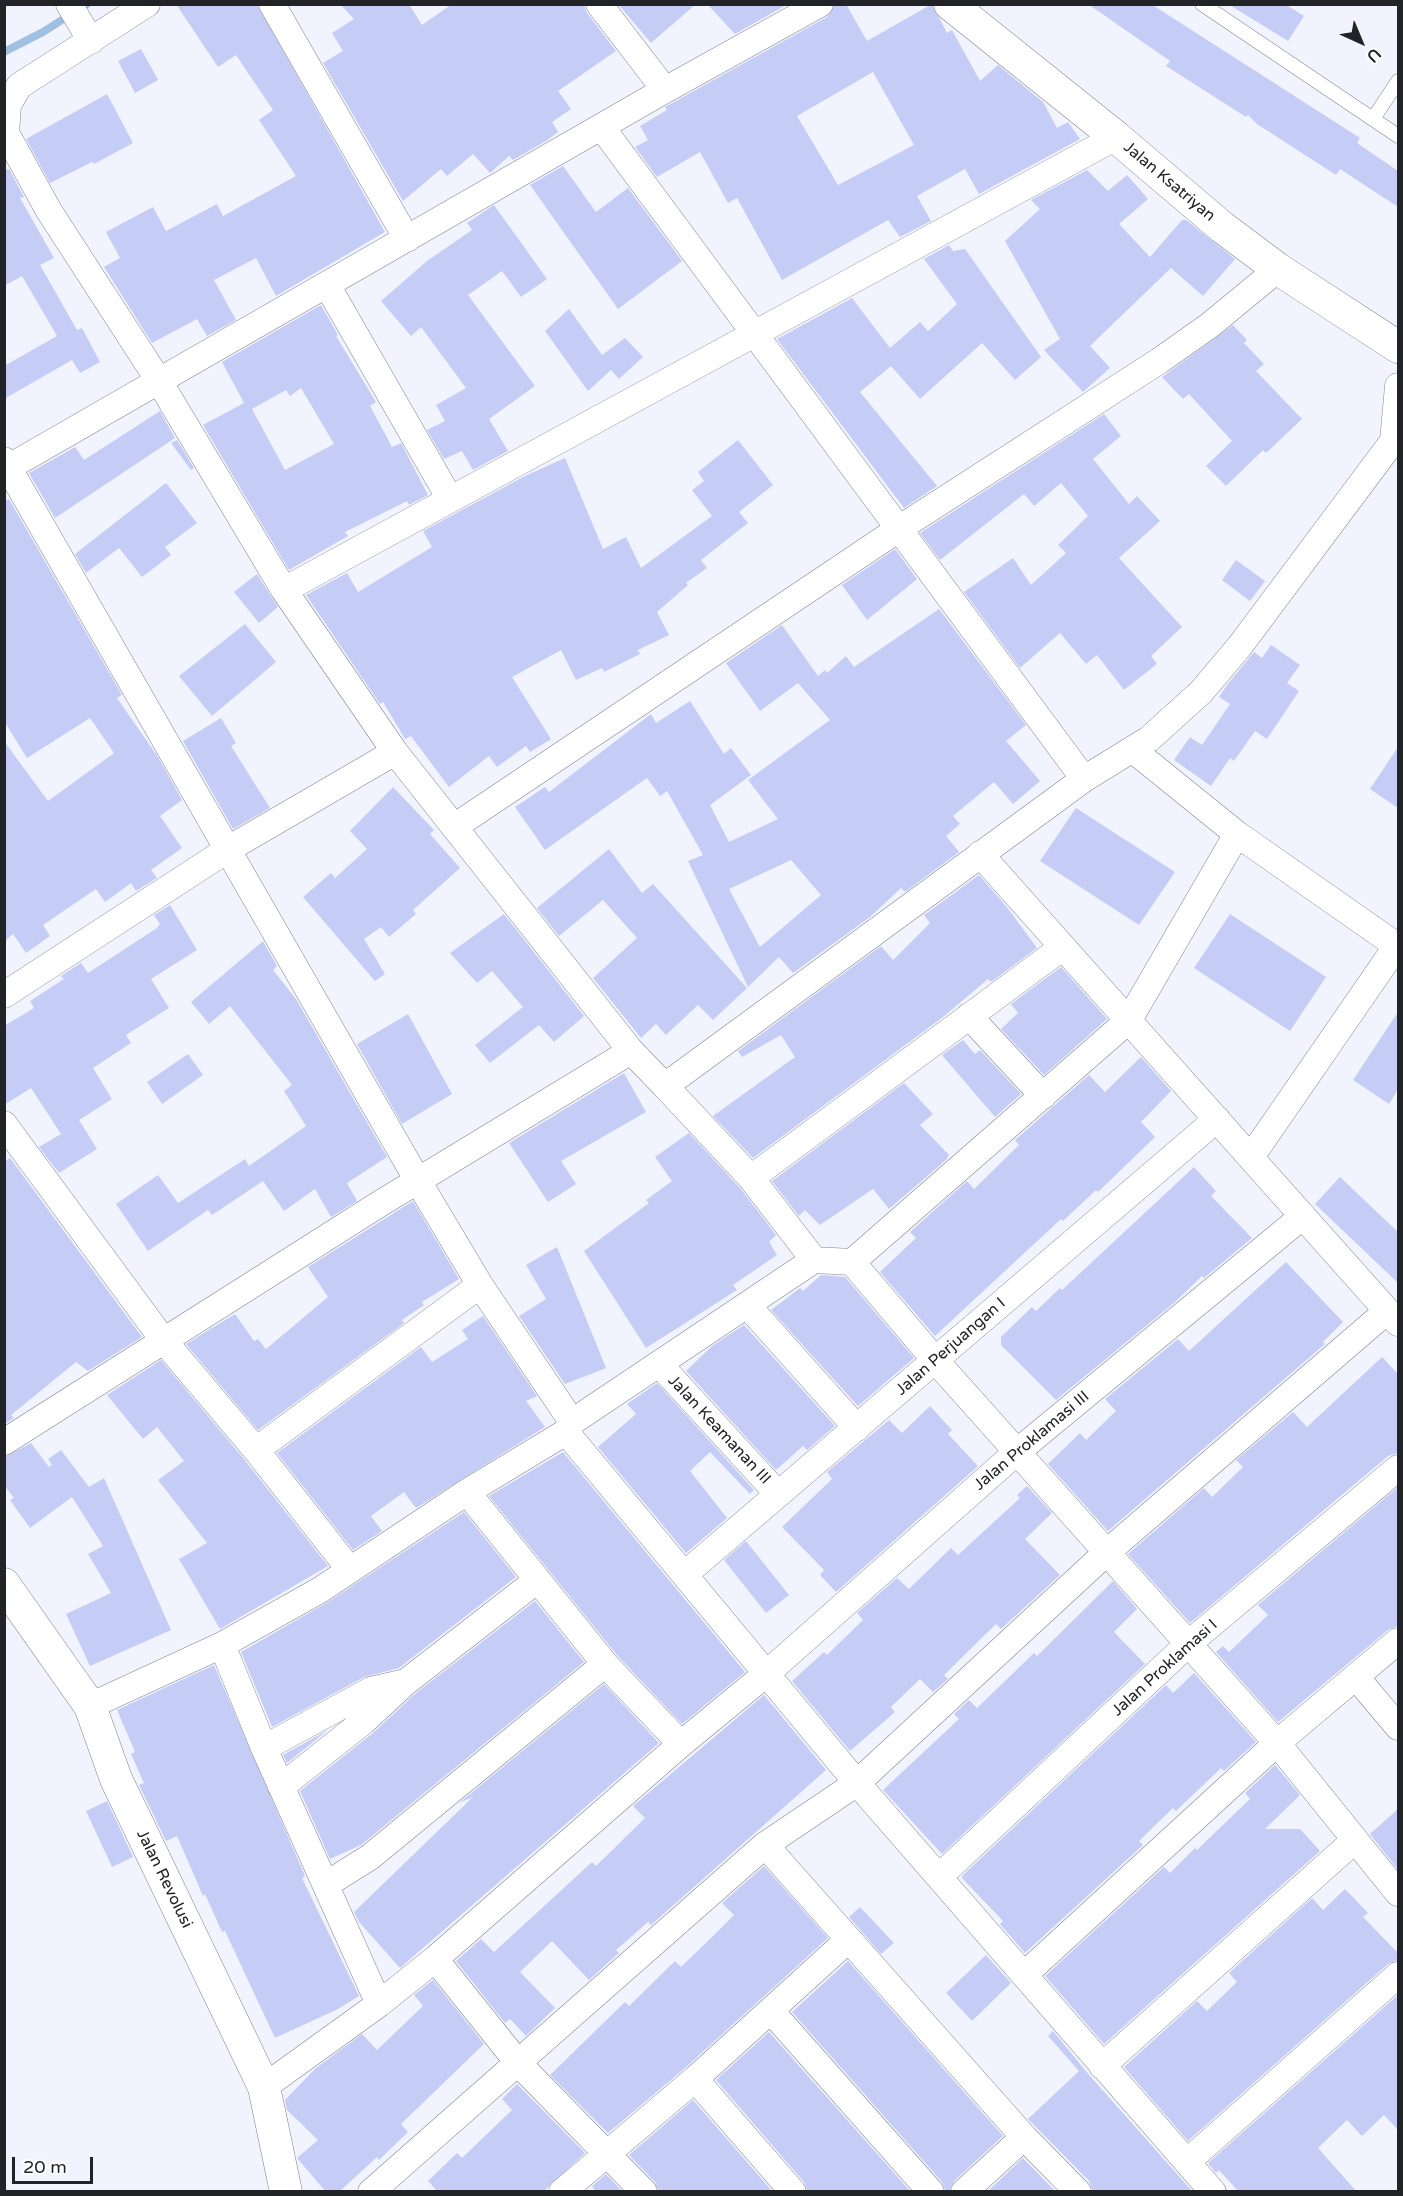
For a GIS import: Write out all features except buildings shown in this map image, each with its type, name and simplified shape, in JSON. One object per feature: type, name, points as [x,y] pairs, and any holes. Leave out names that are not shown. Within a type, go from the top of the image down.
[{"type":"street","points":[[69,4],[87,35]]},
{"type":"street","points":[[147,4],[87,35],[19,86],[8,105],[5,133],[49,211],[159,381],[284,590],[395,752],[631,1051],[751,1178],[814,1260]]},
{"type":"street","points":[[272,4],[407,239]]},
{"type":"street","points":[[599,4],[665,90]]},
{"type":"street","points":[[820,4],[6,466],[230,848],[418,1181],[569,1427],[766,1674],[1213,2192]]},
{"type":"street","name":"Jalan Ksatriyan","points":[[950,4],[1116,136],[1222,227],[1278,269],[1398,347]]},
{"type":"street","points":[[603,129],[1084,779]]},
{"type":"street","points":[[284,590],[1116,136]]},
{"type":"street","points":[[454,827],[900,528],[1159,361],[1210,325],[1278,269]]},
{"type":"street","points":[[327,285],[450,499]]},
{"type":"street","points":[[665,1086],[1084,779],[1155,734],[1201,692],[1239,647],[1396,440],[1398,386]]},
{"type":"street","points":[[1132,750],[1237,834],[1398,945],[1251,1157]]},
{"type":"street","points":[[4,995],[230,848],[395,752]]},
{"type":"street","points":[[90,1706],[222,1645],[320,1590],[569,1427],[814,1260],[852,1262],[1129,1020],[1237,834]]},
{"type":"street","points":[[371,2192],[765,1845],[857,1782],[1106,1553],[1393,1317],[980,854]]},
{"type":"street","points":[[751,1178],[1063,946]]},
{"type":"street","points":[[969,1016],[1042,1096]]},
{"type":"street","points":[[4,1442],[418,1181],[631,1051]]},
{"type":"street","name":"Jalan Perjuangan I","points":[[685,1574],[1217,1119]]},
{"type":"street","points":[[4,1124],[164,1341],[256,1450],[350,1570]]},
{"type":"street","name":"Jalan Proklamasi III","points":[[264,2087],[379,2004],[435,1959],[681,1744],[766,1674],[1018,1451],[1303,1216]]},
{"type":"street","points":[[852,1262],[935,1360],[1277,1743],[1398,1893]]},
{"type":"street","points":[[256,1450],[480,1285]]},
{"type":"street","points":[[747,1305],[857,1428]]},
{"type":"street","name":"Jalan Keamanan III","points":[[660,1365],[778,1494]]},
{"type":"street","name":"Jalan Proklamasi I","points":[[940,1876],[1188,1644],[1398,1468]]},
{"type":"street","points":[[467,1492],[536,1581],[605,1664],[681,1744]]},
{"type":"street","points":[[281,1787],[369,1717],[406,1682],[536,1581]]},
{"type":"street","name":"Jalan Revolusi","points":[[4,1584],[90,1706],[116,1779],[264,2087],[286,2192]]},
{"type":"street","points":[[1024,1975],[1277,1743],[1398,1641]]},
{"type":"street","points":[[222,1645],[281,1787],[327,1884],[379,2004]]},
{"type":"street","points":[[327,1884],[370,1857],[605,1664]]},
{"type":"street","points":[[1356,1677],[1398,1727]]},
{"type":"street","points":[[264,1748],[371,1690],[406,1682]]},
{"type":"street","points":[[1102,2066],[1355,1840]]},
{"type":"street","points":[[765,1845],[1024,2137],[1078,2192]]},
{"type":"street","points":[[562,2192],[695,2079],[848,1940]]},
{"type":"street","points":[[435,1959],[519,2064],[644,2192]]},
{"type":"street","points":[[1188,2161],[1398,1975]]},
{"type":"street","points":[[771,2011],[932,2192]]},
{"type":"street","points":[[695,2079],[793,2192]]},
{"type":"street","points":[[964,2192],[1024,2137]]},
{"type":"lane","points":[[1202,4],[1398,136]]},
{"type":"lane","points":[[1373,120],[1398,81]]},
{"type":"waterway","points":[[4,52],[43,32],[87,4]]}]
